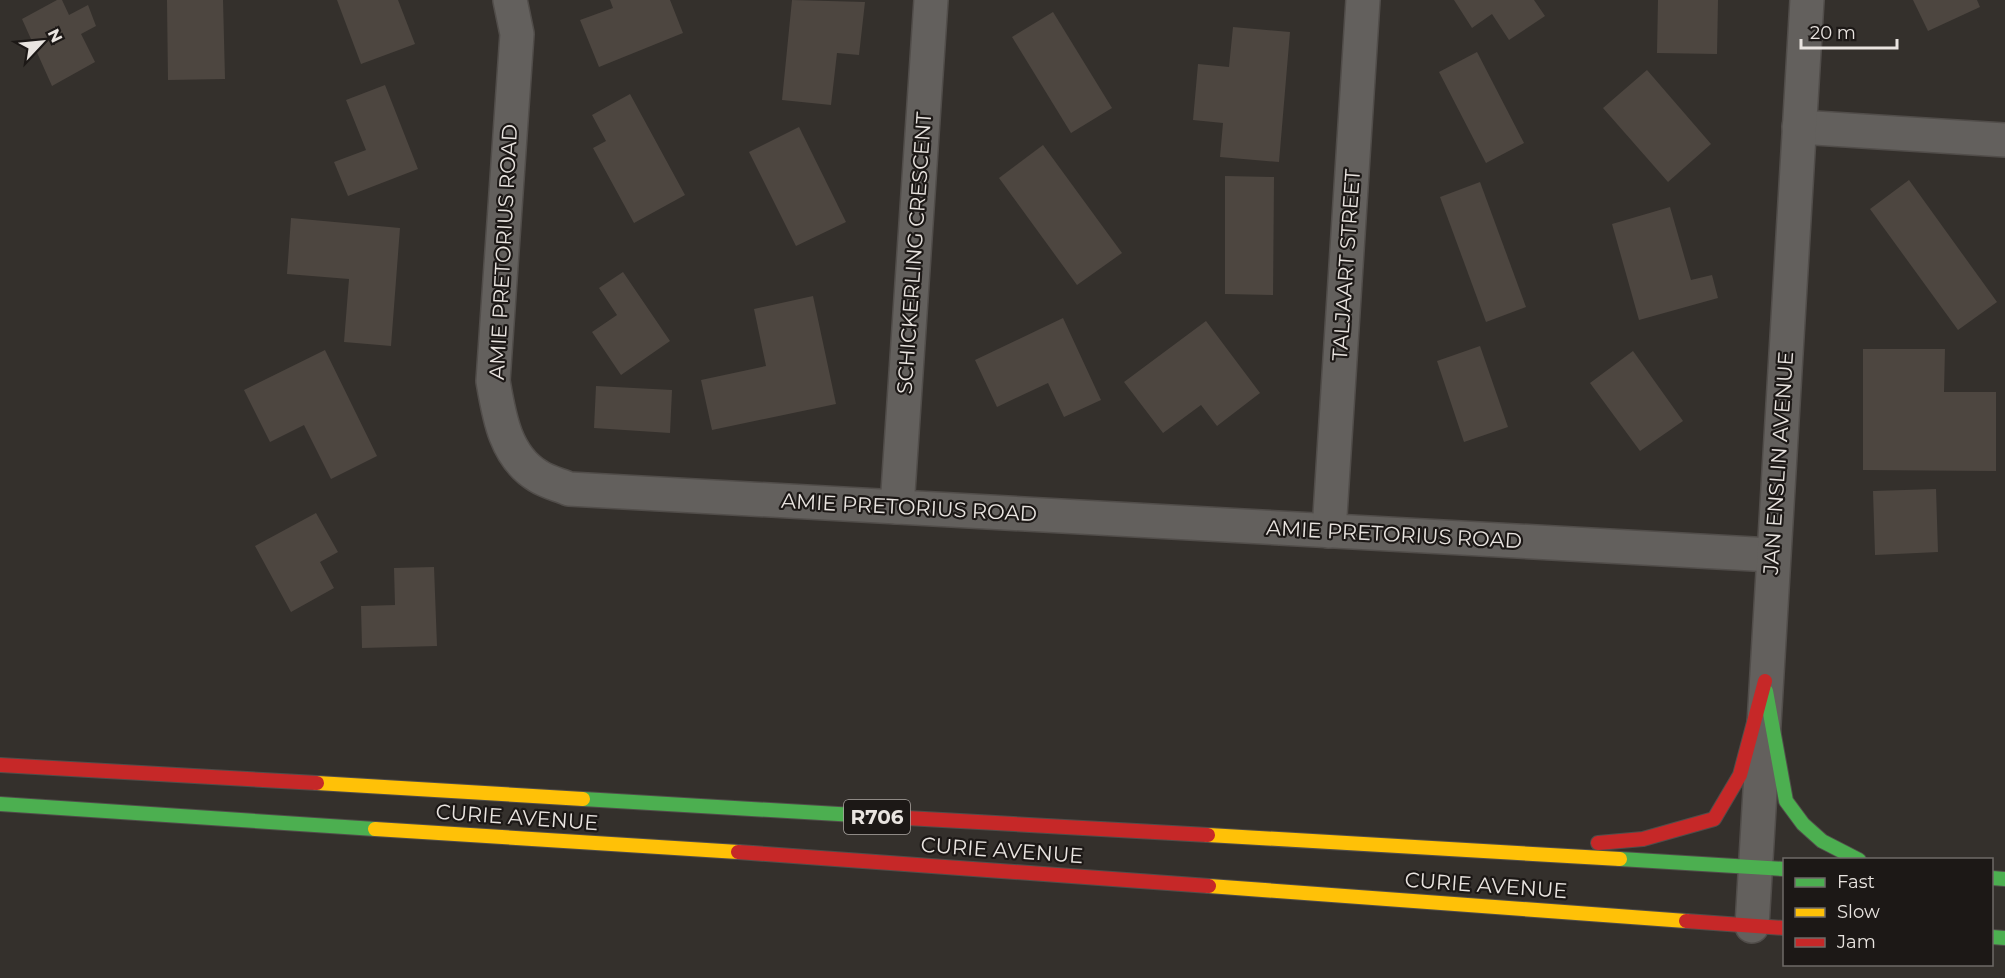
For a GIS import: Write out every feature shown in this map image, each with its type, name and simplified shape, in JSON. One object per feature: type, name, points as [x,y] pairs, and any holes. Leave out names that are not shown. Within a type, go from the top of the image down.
[{"type":"main road","points":[[1342,845],[1433,839],[1621,843],[1670,833],[1714,819],[1740,775],[1765,681]]},
{"type":"main road","points":[[1765,681],[1786,801],[1803,824],[1822,841],[1855,858]]},
{"type":"main road","name":"CURIE AVENUE","points":[[0,765],[1769,869]]},
{"type":"main road","name":"CURIE AVENUE","points":[[0,804],[897,863],[1783,928]]},
{"type":"street","name":"AMIE PRETORIUS ROAD","points":[[510,0],[516,34],[493,381],[500,418],[513,452],[538,476],[569,489],[1772,555]]},
{"type":"street","name":"SCHICKERLING CRESCENT","points":[[897,507],[931,0]]},
{"type":"street","name":"TALJAART STREET","points":[[1329,531],[1363,0]]},
{"type":"street","name":"JAN ENSLIN AVENUE","points":[[1752,926],[1769,869],[1765,681],[1807,0]]},
{"type":"street","points":[[1799,127],[2005,140]]},
{"type":"building","points":[[57,0],[62,0],[69,15],[88,5],[96,26],[81,34],[95,62],[52,86],[22,19]]},
{"type":"building","points":[[167,0],[223,0],[225,79],[168,80]]},
{"type":"building","points":[[337,0],[398,0],[415,44],[361,64]]},
{"type":"building","points":[[610,0],[670,0],[683,33],[599,67],[580,20],[613,8]]},
{"type":"building","points":[[792,0],[865,2],[859,55],[837,53],[831,105],[782,100]]},
{"type":"building","points":[[1454,0],[1534,0],[1545,16],[1509,40],[1492,14],[1472,28]]},
{"type":"building","points":[[1658,0],[1718,0],[1717,54],[1657,53]]},
{"type":"building","points":[[1913,0],[1977,0],[1980,7],[1928,31]]},
{"type":"building","points":[[1053,12],[1112,108],[1071,133],[1012,37]]},
{"type":"building","points":[[1233,27],[1290,32],[1279,162],[1220,157],[1223,123],[1193,120],[1198,64],[1229,67]]},
{"type":"building","points":[[1477,52],[1524,143],[1486,163],[1439,72]]},
{"type":"building","points":[[1647,70],[1711,144],[1668,182],[1603,108]]},
{"type":"building","points":[[385,85],[418,169],[348,196],[334,162],[366,150],[346,100]]},
{"type":"building","points":[[630,94],[685,195],[634,223],[593,148],[606,141],[592,115]]},
{"type":"building","points":[[799,127],[846,222],[796,246],[749,152]]},
{"type":"building","points":[[1043,145],[1122,253],[1077,285],[999,178]]},
{"type":"building","points":[[1225,176],[1274,177],[1273,295],[1225,294]]},
{"type":"building","points":[[1909,180],[1997,302],[1958,330],[1870,209]]},
{"type":"building","points":[[1480,182],[1526,307],[1486,322],[1440,197]]},
{"type":"building","points":[[1670,207],[1691,280],[1712,275],[1718,298],[1639,320],[1612,224]]},
{"type":"building","points":[[291,218],[400,228],[391,346],[344,342],[349,279],[287,274]]},
{"type":"building","points":[[623,272],[670,341],[621,375],[592,332],[617,315],[599,288]]},
{"type":"building","points":[[813,296],[836,404],[712,430],[701,380],[766,366],[754,309]]},
{"type":"building","points":[[1063,318],[1101,400],[1064,417],[1048,383],[997,407],[975,360]]},
{"type":"building","points":[[1206,321],[1260,393],[1217,426],[1201,405],[1163,433],[1124,382]]},
{"type":"building","points":[[1480,346],[1508,427],[1464,442],[1437,361]]},
{"type":"building","points":[[1863,349],[1945,349],[1944,392],[1996,392],[1996,471],[1863,470]]},
{"type":"building","points":[[325,350],[377,456],[331,479],[304,425],[270,442],[244,390]]},
{"type":"building","points":[[1633,351],[1683,421],[1640,451],[1590,383]]},
{"type":"building","points":[[596,386],[672,390],[670,433],[594,428]]},
{"type":"building","points":[[1936,489],[1938,552],[1875,555],[1873,491]]},
{"type":"building","points":[[316,513],[338,552],[320,562],[334,588],[291,612],[255,546]]},
{"type":"building","points":[[434,567],[437,646],[362,648],[361,606],[395,605],[394,568]]},
{"type":"traffic: fast","points":[[1766,691],[1786,801],[1803,824],[1822,841],[1855,858]]},
{"type":"traffic: fast","points":[[583,799],[889,817]]},
{"type":"traffic: fast","points":[[0,804],[375,829]]},
{"type":"traffic: fast","points":[[1620,859],[1783,869]]},
{"type":"traffic: fast","points":[[1993,878],[2005,879]]},
{"type":"traffic: fast","points":[[1993,937],[2005,938]]},
{"type":"traffic: slow","points":[[317,783],[583,799]]},
{"type":"traffic: slow","points":[[375,829],[738,852]]},
{"type":"traffic: slow","points":[[1208,835],[1620,859]]},
{"type":"traffic: slow","points":[[1209,886],[1686,921]]},
{"type":"traffic: jam","points":[[1598,843],[1643,839],[1714,819],[1740,775],[1765,681]]},
{"type":"traffic: jam","points":[[0,765],[317,783]]},
{"type":"traffic: jam","points":[[889,817],[1208,835]]},
{"type":"traffic: jam","points":[[738,852],[1209,886]]},
{"type":"traffic: jam","points":[[1686,921],[1783,928]]}]
